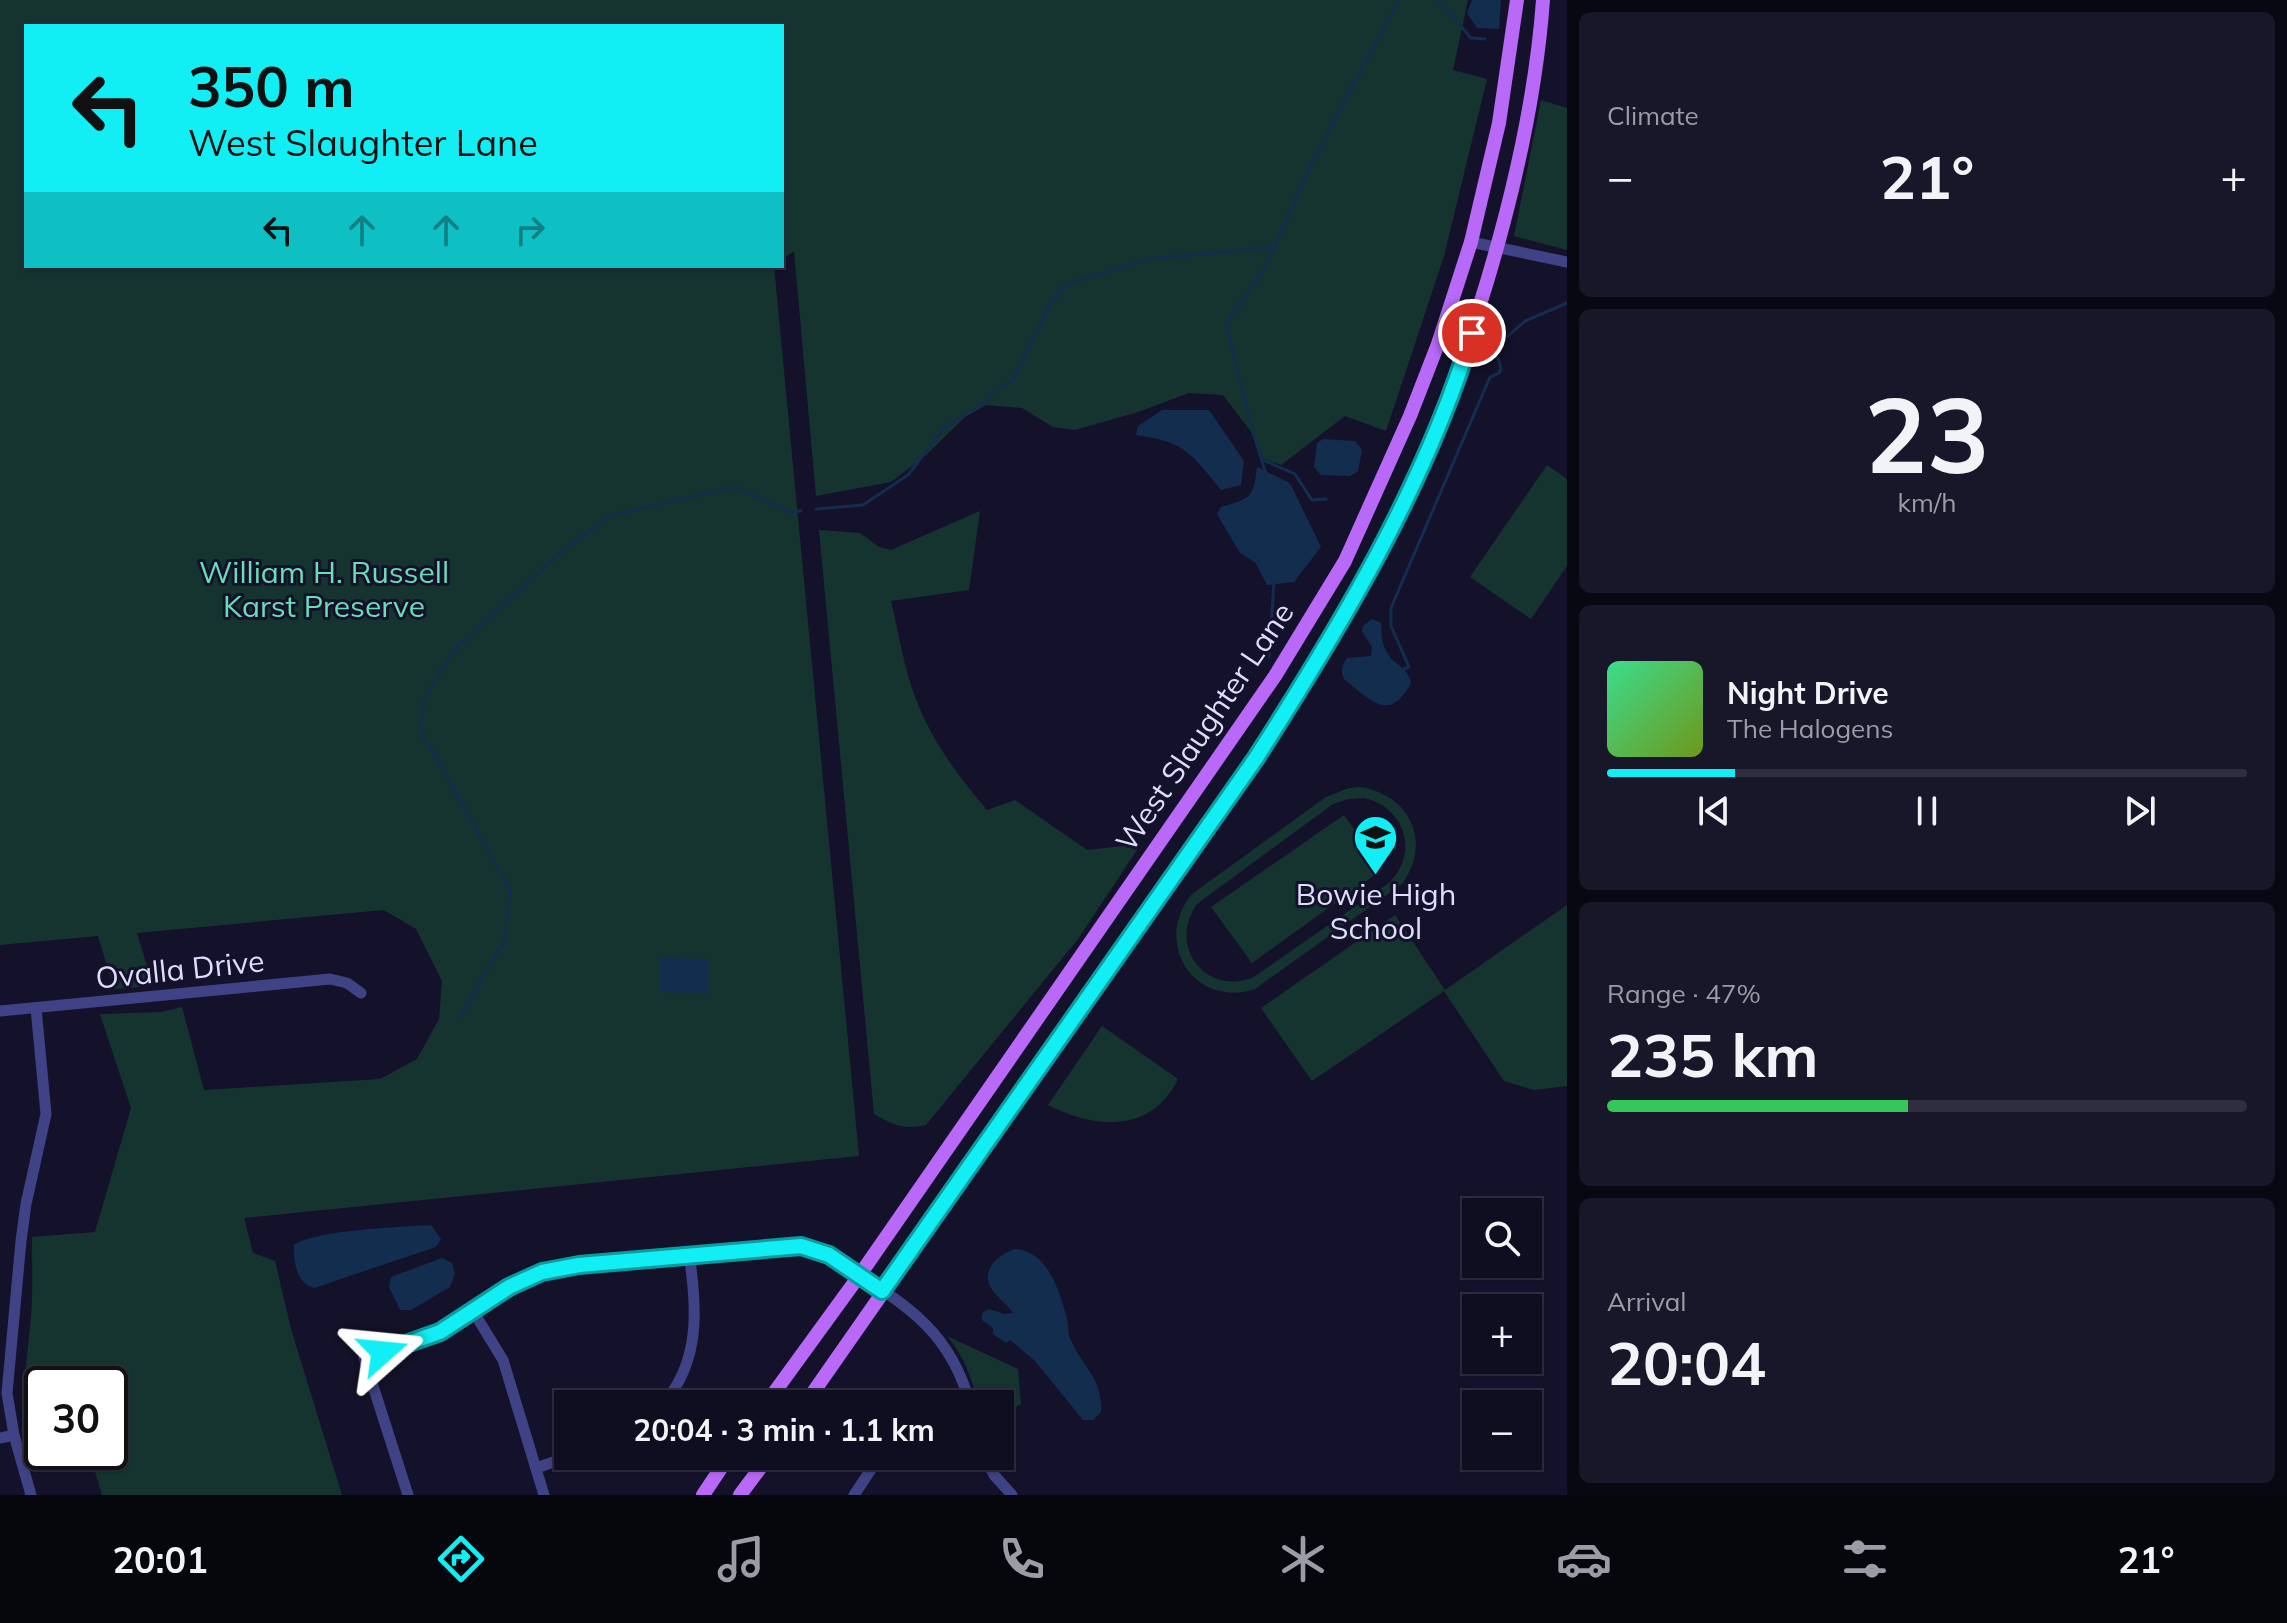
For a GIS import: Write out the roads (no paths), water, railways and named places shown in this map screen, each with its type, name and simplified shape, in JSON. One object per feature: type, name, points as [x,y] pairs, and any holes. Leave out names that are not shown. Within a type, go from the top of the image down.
[{"type":"main road","name":"West Slaughter Lane","points":[[776,1390],[859,1276],[1275,676],[1345,561],[1410,416],[1438,344],[1471,242],[1499,123],[1517,0]]},
{"type":"main road","name":"West Slaughter Lane","points":[[815,1390],[1256,758],[1371,569],[1422,465],[1462,363],[1498,246],[1523,146],[1540,44],[1543,0]]},
{"type":"main road","points":[[1275,676],[1298,692]]},
{"type":"main road","points":[[703,1495],[720,1470]]},
{"type":"main road","points":[[740,1495],[759,1470]]},
{"type":"street","points":[[1471,242],[1567,262]]},
{"type":"street","name":"Ovalla Drive","points":[[0,1011],[330,979],[347,983],[361,993]]},
{"type":"street","points":[[31,1495],[14,1435],[7,1393],[26,1204],[45,1129],[36,1008]]},
{"type":"street","points":[[408,1495],[364,1358],[430,1337],[509,1287],[542,1272],[579,1265],[801,1246],[829,1255],[926,1323],[958,1367],[964,1390]]},
{"type":"street","points":[[671,1390],[686,1366],[695,1330],[696,1300],[689,1254]]},
{"type":"street","points":[[0,1307],[14,1306]]},
{"type":"street","points":[[473,1311],[503,1360],[544,1495]]},
{"type":"street","points":[[0,1438],[14,1435]]},
{"type":"street","points":[[536,1468],[554,1462]]},
{"type":"street","points":[[854,1495],[871,1470]]},
{"type":"street","points":[[991,1470],[1012,1495]]},
{"type":"water","points":[[1472,0],[1501,0],[1499,29],[1477,28],[1467,13]]},
{"type":"water","points":[[1162,410],[1209,410],[1244,461],[1241,485],[1221,490],[1203,467],[1177,446],[1136,435],[1138,426]]},
{"type":"water","points":[[1323,439],[1355,441],[1362,450],[1358,471],[1350,476],[1321,475],[1314,467],[1317,443]]},
{"type":"water","points":[[1257,467],[1290,483],[1321,547],[1294,582],[1267,585],[1255,562],[1240,553],[1217,514],[1221,507],[1249,496]]},
{"type":"water","points":[[1372,619],[1381,623],[1386,650],[1407,673],[1411,683],[1395,703],[1387,705],[1371,700],[1344,679],[1342,673],[1347,658],[1371,656],[1372,647],[1362,631],[1363,626]]},
{"type":"water","points":[[660,958],[709,959],[708,993],[659,992]]},
{"type":"water","points":[[431,1225],[441,1239],[436,1247],[314,1288],[304,1282],[297,1271],[294,1245],[305,1240],[360,1230]]},
{"type":"water","points":[[1015,1249],[1036,1257],[1051,1275],[1061,1297],[1070,1338],[1099,1390],[1101,1412],[1093,1420],[1083,1420],[1035,1361],[1010,1340],[1006,1343],[993,1334],[993,1328],[982,1320],[982,1313],[989,1309],[1013,1313],[991,1288],[988,1275],[997,1259]]},
{"type":"water","points":[[442,1258],[452,1263],[455,1274],[450,1287],[411,1310],[400,1310],[389,1287],[391,1277]]},
{"type":"waterway","points":[[1266,474],[1226,324],[1266,266],[1312,162],[1399,0]]},
{"type":"waterway","points":[[1438,0],[1471,38],[1485,39]]},
{"type":"waterway","points":[[816,509],[863,505],[908,475],[943,429],[985,403],[993,391],[1012,381],[1050,304],[1065,285],[1149,259],[1274,247]]},
{"type":"waterway","points":[[1508,336],[1525,321],[1567,303]]},
{"type":"waterway","points":[[1404,669],[1409,667],[1391,626],[1391,608],[1490,377],[1501,369],[1498,358]]},
{"type":"waterway","points":[[1263,460],[1295,474],[1312,500],[1326,499]]},
{"type":"waterway","points":[[459,1018],[505,939],[510,890],[420,729],[425,698],[453,651],[560,553],[609,516],[734,487],[791,512],[801,511]]},
{"type":"waterway","points":[[1269,657],[1274,582]]},
{"type":"place","name":"Bowie High School","points":[[1376,876]]},
{"type":"park label","name":"William H. Russell Karst Preserve","points":[[324,590]]}]
